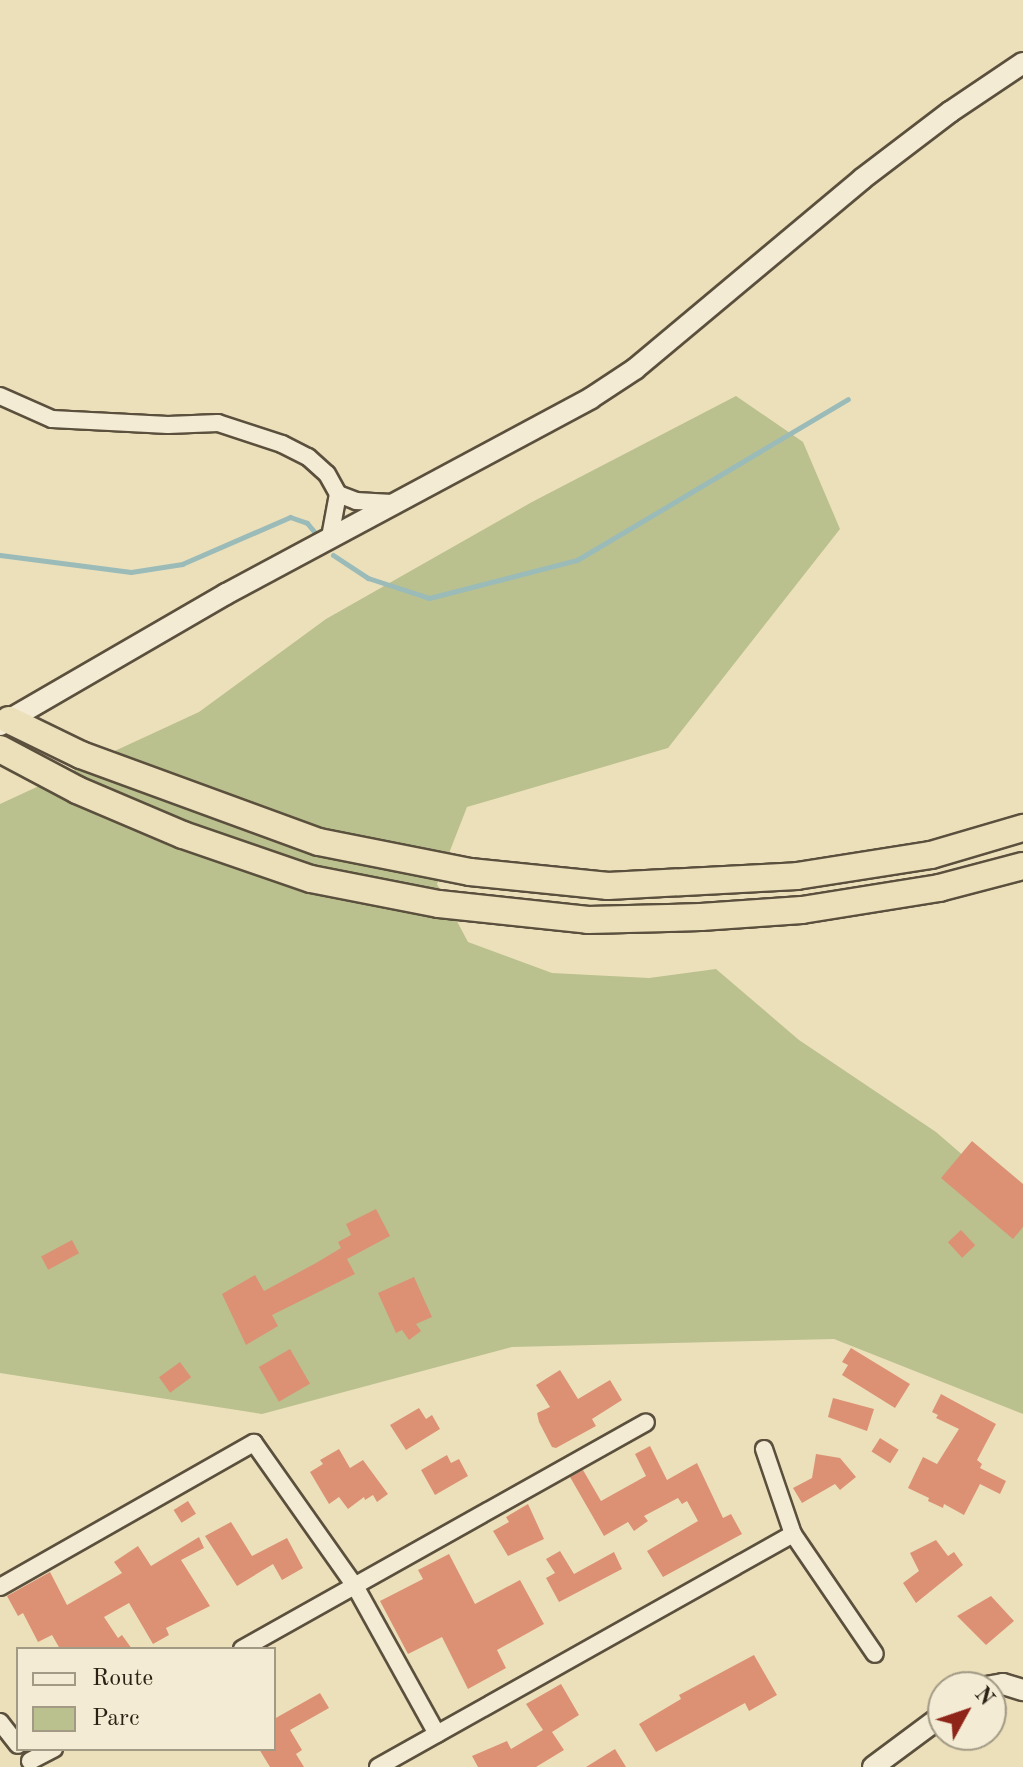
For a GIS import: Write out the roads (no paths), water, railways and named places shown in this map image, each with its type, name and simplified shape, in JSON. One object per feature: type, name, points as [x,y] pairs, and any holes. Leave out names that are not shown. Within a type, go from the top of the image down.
[{"type":"highway","points":[[4,723],[81,755],[319,842],[470,872],[608,886],[797,876],[931,855],[1023,828]]},
{"type":"highway","points":[[0,749],[77,790],[183,835],[311,879],[439,904],[588,920],[701,917],[802,910],[939,888],[1023,866]]},
{"type":"street","points":[[4,723],[330,537],[591,398],[635,369],[862,179],[950,112],[1023,63]]},
{"type":"street","points":[[0,396],[52,419],[157,424],[218,423],[241,428],[308,457],[327,474],[338,494],[330,537]]},
{"type":"street","points":[[338,494],[356,501],[392,503]]},
{"type":"street","points":[[246,1647],[646,1422]]},
{"type":"street","points":[[0,1587],[254,1443],[355,1586],[437,1734]]},
{"type":"street","points":[[764,1449],[793,1534],[875,1654]]},
{"type":"street","points":[[378,1767],[793,1534]]},
{"type":"street","points":[[0,1722],[16,1742]]},
{"type":"street","points":[[873,1767],[927,1727]]},
{"type":"waterway","points":[[333,555],[368,578],[429,598],[577,560],[848,399]]},
{"type":"waterway","points":[[0,555],[131,572],[182,564],[290,517],[307,523],[318,536]]}]
